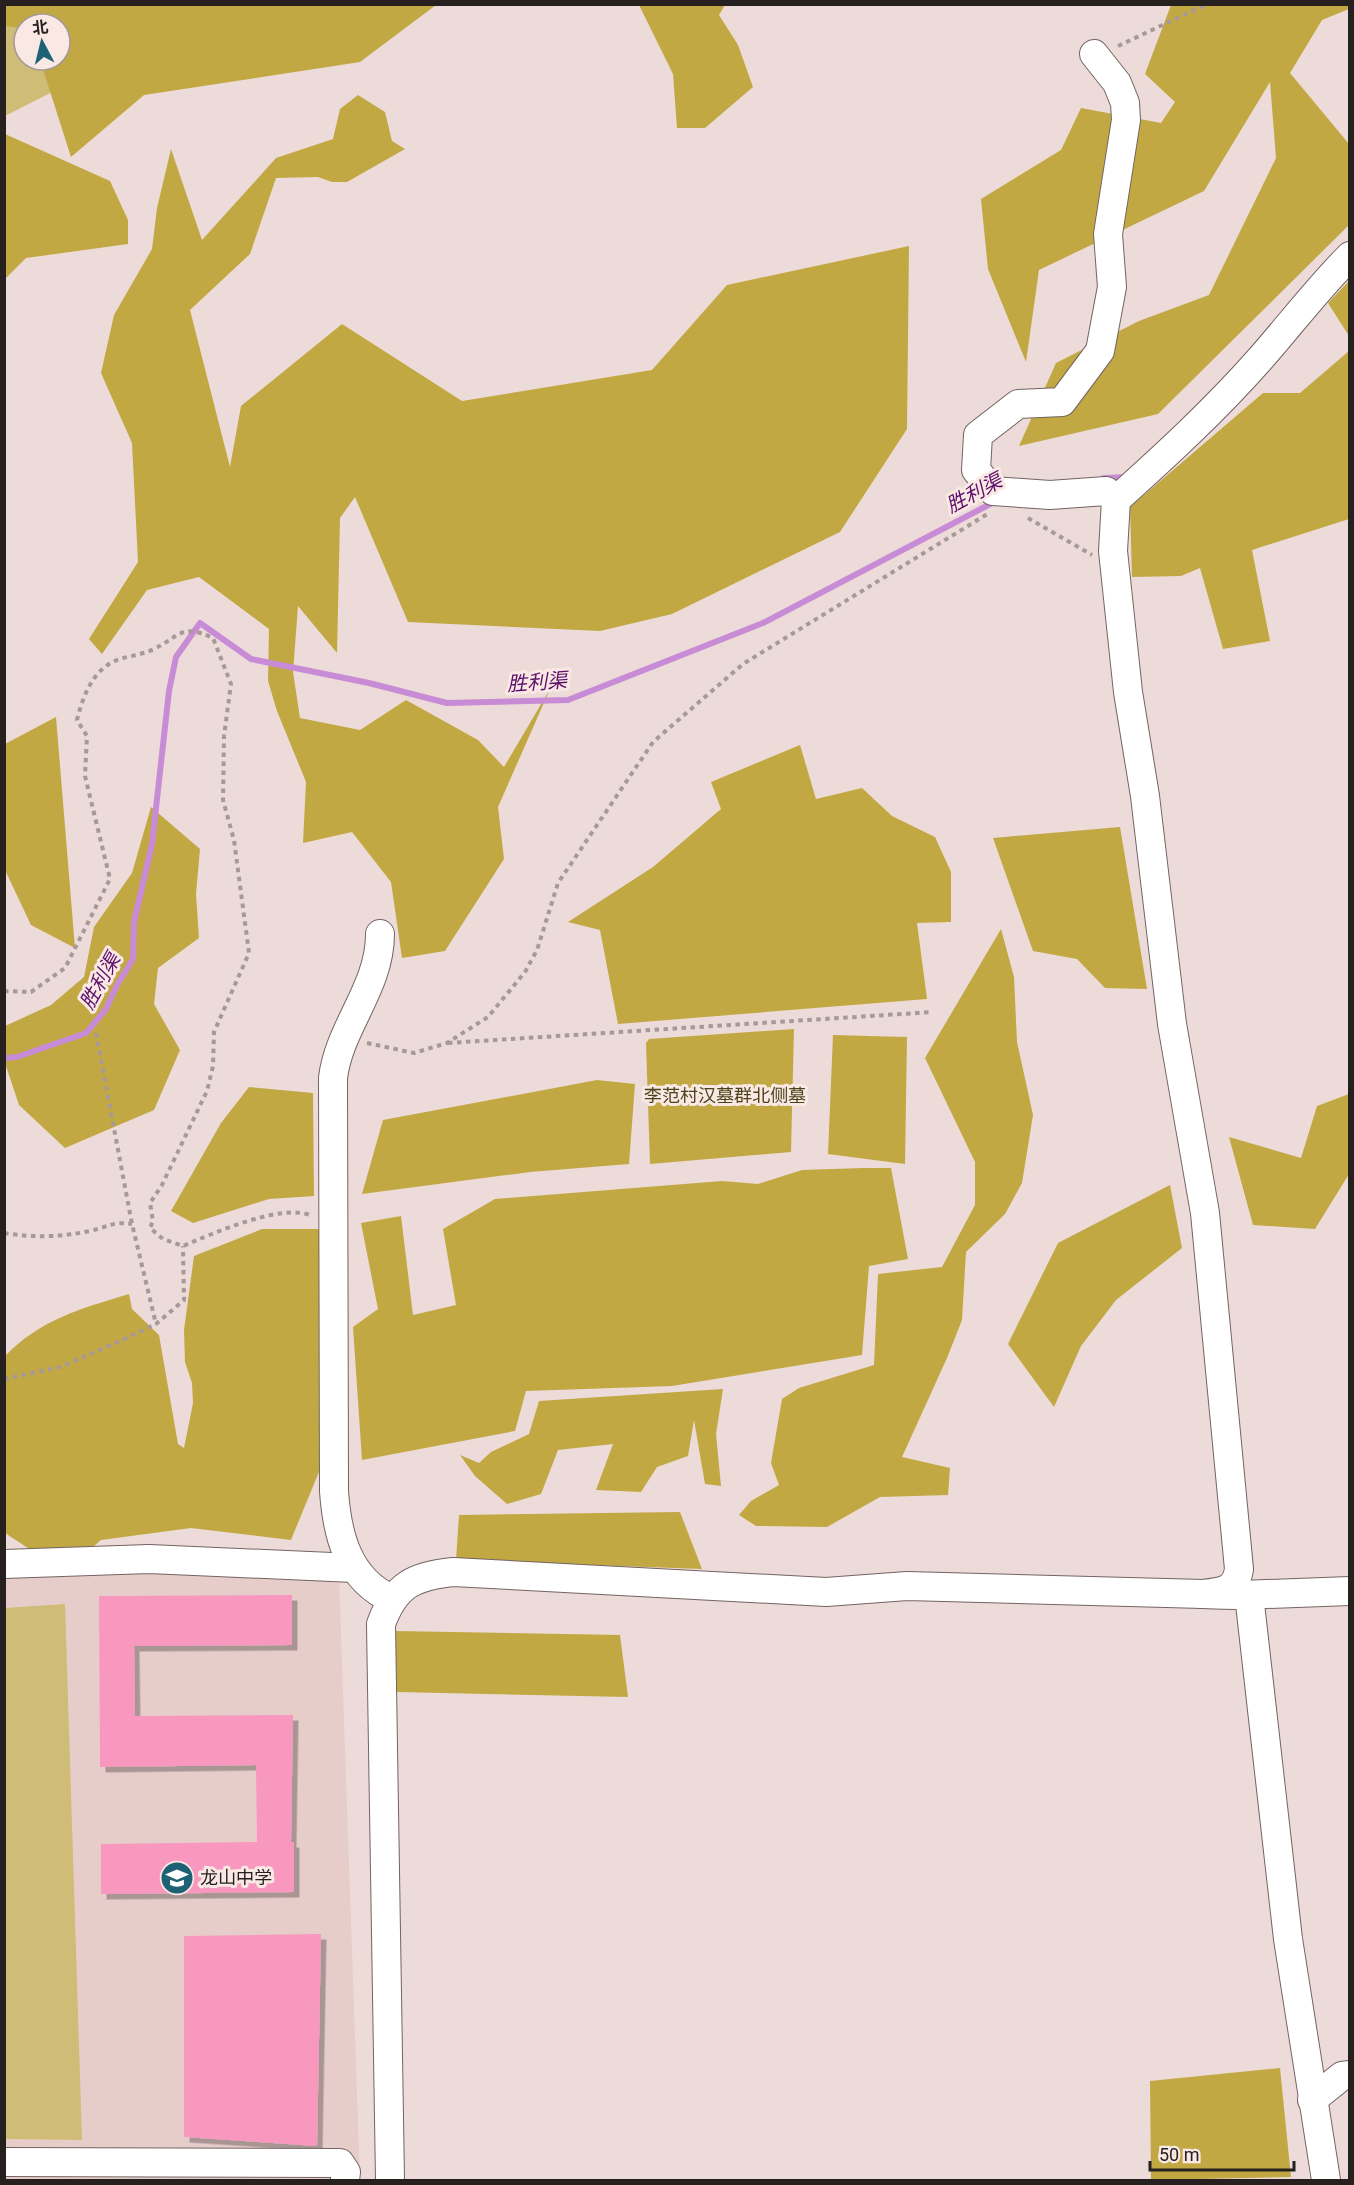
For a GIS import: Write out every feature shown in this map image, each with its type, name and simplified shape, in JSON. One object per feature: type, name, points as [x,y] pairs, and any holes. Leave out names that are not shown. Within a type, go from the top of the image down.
[{"type":"street","points":[[1095,54],[1121,90],[1126,120],[1108,234],[1112,287],[1101,351],[1062,402],[1018,404],[978,435],[976,470],[993,491],[1009,503],[1106,491],[1116,500]]},
{"type":"street","points":[[1202,1594],[1219,1593],[1231,1588],[1236,1584],[1239,1569],[1205,1213],[1172,1024],[1145,796],[1128,692],[1113,551],[1116,500],[1192,432],[1260,360],[1320,286],[1350,256]]},
{"type":"street","points":[[380,934],[379,957],[372,980],[338,1055],[333,1078],[334,1497],[341,1536],[354,1568],[372,1588],[392,1599]]},
{"type":"street","points":[[4,1564],[149,1559],[354,1568]]},
{"type":"street","points":[[390,2181],[381,1623],[398,1591],[430,1575],[453,1572],[826,1592],[907,1586],[1249,1595],[1350,1591]]},
{"type":"street","points":[[1249,1595],[1288,1939],[1326,2181]]},
{"type":"street","points":[[1312,2100],[1342,2076],[1350,2075]]},
{"type":"street","points":[[4,2162],[340,2163],[346,2172],[345,2181]]},
{"type":"path","points":[[1095,54],[1136,39],[1207,4]]},
{"type":"path","points":[[447,1043],[488,1017],[525,972],[537,950],[558,883],[653,742],[743,664],[1009,503],[1116,572]]},
{"type":"path","points":[[4,991],[30,992],[65,968],[110,879],[85,776],[87,736],[77,720],[84,693],[108,664],[154,649],[184,632],[196,630],[213,638],[231,684],[224,736],[223,800],[234,840],[249,953],[213,1032],[213,1066],[207,1091],[162,1185],[150,1203],[153,1221],[150,1228],[162,1239],[183,1246],[232,1226],[287,1213],[305,1213],[333,1229]]},
{"type":"path","points":[[349,1029],[356,1041],[414,1053],[447,1043],[933,1012]]},
{"type":"path","points":[[96,1033],[132,1224],[156,1324]]},
{"type":"path","points":[[4,1233],[49,1237],[92,1230],[117,1221],[132,1224]]},
{"type":"path","points":[[4,1379],[60,1367],[156,1324],[184,1300],[183,1246]]},
{"type":"shaded area","points":[[5,5],[223,5],[5,116]]},
{"type":"shaded area","name":"龙山中学","points":[[99,1570],[339,1576],[360,2180],[5,2180],[4,1573]]},
{"type":"shaded area","points":[[65,1604],[82,2140],[5,2139],[5,1608]]},
{"type":"green space","points":[[5,4],[436,5],[360,62],[144,95],[71,157],[44,72],[72,72],[72,12],[12,12],[12,27],[5,26]]},
{"type":"green space","points":[[639,5],[725,5],[719,15],[738,45],[753,87],[705,128],[677,128],[673,74]]},
{"type":"green space","points":[[1171,5],[1349,5],[1349,9],[1322,20],[1290,73],[1349,144],[1349,225],[1158,414],[1019,446],[1056,363],[1139,321],[1209,295],[1276,158],[1270,82],[1204,191],[1039,270],[1026,362],[988,269],[981,199],[1061,150],[1081,108],[1161,123],[1175,102],[1145,74]]},
{"type":"green space","points":[[358,95],[385,112],[392,141],[405,149],[347,182],[332,182],[318,177],[276,178],[250,254],[190,310],[230,467],[241,406],[342,324],[462,401],[652,370],[727,285],[909,246],[907,429],[840,532],[672,614],[600,631],[408,622],[355,497],[340,518],[337,653],[298,606],[293,672],[300,718],[360,730],[406,700],[478,740],[504,767],[550,689],[498,807],[504,859],[445,951],[402,958],[391,882],[352,832],[303,843],[306,782],[277,711],[268,681],[269,629],[199,577],[147,590],[102,654],[89,639],[138,562],[132,443],[101,373],[114,315],[152,249],[157,208],[171,149],[202,240],[276,158],[333,139],[340,109]]},
{"type":"green space","points":[[5,134],[110,181],[128,220],[128,244],[26,258],[5,279]]},
{"type":"green space","points":[[1349,281],[1349,336],[1328,303]]},
{"type":"green space","points":[[1349,351],[1349,519],[1252,550],[1270,641],[1223,649],[1200,568],[1181,576],[1132,577],[1130,507],[1263,393],[1300,393]]},
{"type":"green space","points":[[56,717],[75,948],[31,925],[5,870],[5,744]]},
{"type":"green space","points":[[800,745],[816,799],[862,788],[892,816],[935,837],[951,872],[951,922],[917,923],[927,999],[618,1024],[600,930],[568,922],[653,867],[721,809],[711,782]]},
{"type":"green space","points":[[151,807],[200,849],[196,894],[199,938],[158,968],[154,1004],[180,1050],[154,1110],[65,1148],[19,1105],[5,1063],[5,1026],[51,1005],[84,977],[94,927],[132,873]]},
{"type":"green space","points":[[1120,827],[1147,989],[1105,988],[1077,959],[1033,951],[993,838]]},
{"type":"green space","points":[[1001,929],[1014,977],[1017,1042],[1033,1115],[1022,1183],[1005,1214],[966,1252],[962,1320],[902,1457],[950,1468],[948,1495],[880,1497],[827,1527],[756,1526],[739,1515],[751,1501],[779,1485],[771,1463],[782,1399],[799,1388],[874,1365],[878,1274],[942,1267],[975,1205],[975,1162],[925,1058]]},
{"type":"green space","name":"李范村汉墓群北侧墓","points":[[794,1029],[791,1152],[650,1164],[646,1043],[649,1039]]},
{"type":"green space","points":[[833,1035],[907,1037],[905,1164],[828,1154]]},
{"type":"green space","points":[[597,1080],[635,1084],[629,1164],[530,1172],[362,1194],[383,1120]]},
{"type":"green space","points":[[249,1087],[313,1093],[314,1196],[269,1199],[193,1223],[171,1211],[221,1123]]},
{"type":"green space","points":[[1349,1094],[1349,1174],[1315,1229],[1253,1225],[1229,1137],[1301,1158],[1317,1106]]},
{"type":"green space","points":[[891,1168],[908,1259],[869,1266],[862,1355],[672,1386],[526,1391],[515,1431],[362,1460],[353,1327],[378,1309],[361,1223],[401,1216],[413,1315],[456,1305],[443,1229],[495,1199],[722,1181],[758,1184],[802,1170]]},
{"type":"green space","points":[[1170,1185],[1182,1248],[1116,1300],[1081,1346],[1054,1407],[1008,1344],[1058,1243]]},
{"type":"green space","points":[[262,1229],[319,1229],[323,1462],[291,1540],[191,1528],[101,1540],[87,1552],[34,1552],[5,1533],[4,1357],[32,1333],[47,1324],[129,1294],[132,1309],[159,1335],[178,1444],[184,1448],[193,1403],[192,1383],[185,1362],[184,1330],[194,1256]]},
{"type":"green space","points":[[723,1389],[716,1434],[721,1486],[705,1484],[694,1420],[688,1456],[657,1467],[641,1492],[596,1490],[613,1444],[558,1450],[541,1494],[507,1504],[475,1476],[460,1455],[479,1463],[491,1452],[529,1434],[539,1401]]},
{"type":"green space","points":[[680,1512],[702,1569],[456,1560],[459,1515]]},
{"type":"green space","points":[[395,1631],[620,1635],[628,1697],[397,1692]]},
{"type":"green space","points":[[1280,2068],[1291,2177],[1151,2180],[1150,2081]]},
{"type":"building","points":[[292,1595],[292,1645],[134,1646],[135,1716],[293,1715],[291,1842],[294,1842],[294,1892],[101,1894],[101,1844],[257,1842],[256,1765],[100,1767],[99,1596]]},
{"type":"building","points":[[321,1934],[317,2146],[184,2137],[184,1936]]},
{"type":"waterway","name":"胜利渠","points":[[1104,478],[1127,477]]},
{"type":"waterway","name":"胜利渠","points":[[4,1058],[17,1057],[86,1033],[106,1009],[133,959],[134,922],[152,844],[169,691],[176,657],[200,623],[251,659],[369,683],[447,703],[568,700],[763,623],[996,501]]},
{"type":"place","name":"龙山中学","points":[[177,1878]]}]
